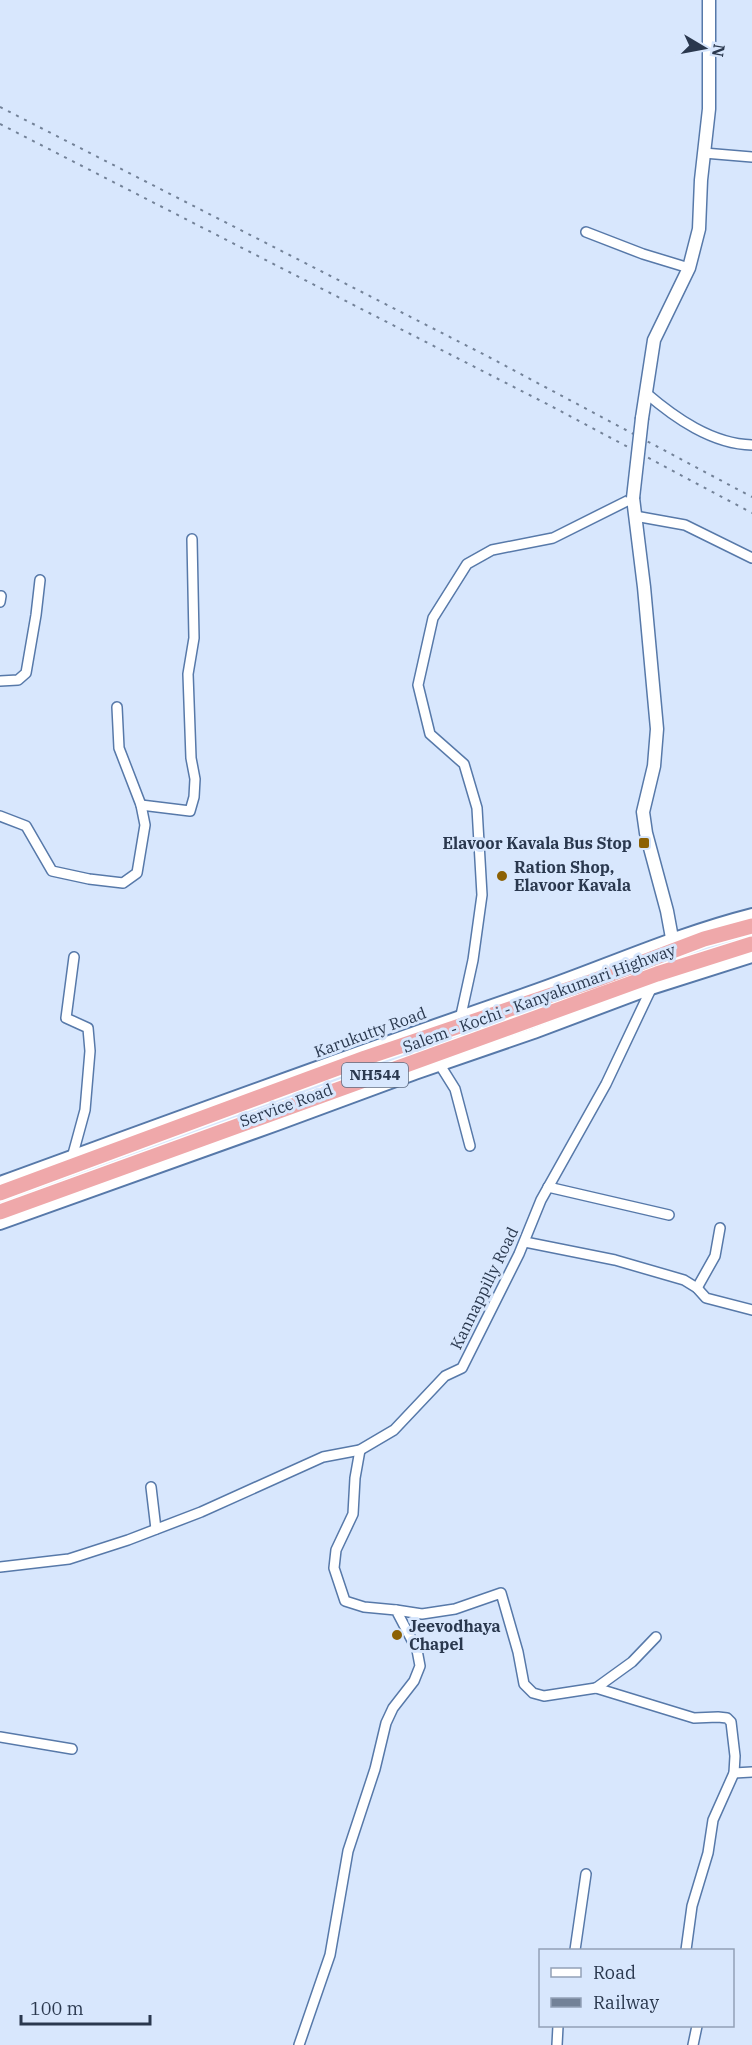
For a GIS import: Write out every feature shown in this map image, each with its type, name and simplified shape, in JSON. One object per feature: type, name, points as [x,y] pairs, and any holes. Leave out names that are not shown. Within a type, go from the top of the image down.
[{"type":"highway","name":"Salem - Kochi - Kanyakumari Highway","points":[[0,1193],[365,1058],[503,1012],[673,945],[752,926]]},
{"type":"highway","name":"Salem - Kochi - Kanyakumari Highway","points":[[0,1212],[654,982],[752,944]]},
{"type":"main road","points":[[673,945],[667,910],[645,833],[643,812],[654,766],[657,729],[633,498],[654,340],[689,267],[699,229],[709,109],[709,0]]},
{"type":"street","points":[[705,153],[752,157]]},
{"type":"street","points":[[586,232],[643,254],[689,267]]},
{"type":"street","points":[[646,393],[672,416],[710,435],[752,445]]},
{"type":"street","points":[[461,1015],[482,895],[477,808],[464,764],[430,734],[418,685],[433,618],[467,564],[492,550],[553,538],[633,498]]},
{"type":"street","points":[[635,516],[685,525],[752,558]]},
{"type":"street","points":[[141,805],[190,811],[194,797],[195,780],[191,758],[188,674],[194,638],[192,539]]},
{"type":"street","points":[[0,681],[18,680],[26,673],[40,580]]},
{"type":"street","points":[[0,602],[1,596]]},
{"type":"street","points":[[0,816],[26,826],[52,871],[123,883],[137,873],[145,825],[141,805],[119,748],[117,707]]},
{"type":"street","name":"Karukutty Road","points":[[0,1182],[461,1015],[673,945],[752,914]]},
{"type":"street","points":[[73,1154],[85,1110],[90,1051],[88,1028],[66,1018],[74,957]]},
{"type":"street","name":"Service Road","points":[[0,1224],[534,1033],[654,982],[752,957]]},
{"type":"street","name":"Kannappilly Road","points":[[0,1566],[69,1559],[156,1530],[323,1457],[360,1450],[394,1430],[445,1376],[462,1368],[525,1242],[541,1200],[606,1084],[654,982]]},
{"type":"street","points":[[440,1065],[455,1089],[470,1146]]},
{"type":"street","points":[[548,1186],[669,1215]]},
{"type":"street","points":[[697,1288],[715,1256],[720,1227]]},
{"type":"street","points":[[525,1242],[615,1260],[684,1280],[697,1288],[706,1298],[752,1310]]},
{"type":"street","points":[[360,1450],[355,1478],[353,1514],[336,1550],[334,1568],[345,1601],[364,1607],[422,1614],[455,1609],[501,1593],[518,1652],[524,1684],[533,1693],[544,1696],[596,1688],[694,1718],[727,1718],[731,1722],[735,1756],[734,1773],[713,1820],[708,1853],[692,1906],[686,1949]]},
{"type":"street","points":[[151,1487],[156,1530]]},
{"type":"street","points":[[299,2045],[330,1955],[343,1873],[375,1768],[386,1723],[393,1708],[418,1674],[420,1658],[396,1610]]},
{"type":"street","points":[[596,1688],[632,1662],[656,1636]]},
{"type":"street","points":[[0,1737],[72,1749]]},
{"type":"street","points":[[734,1773],[752,1772]]},
{"type":"street","points":[[575,1949],[586,1874]]},
{"type":"street","points":[[557,2045],[558,2027]]},
{"type":"street","points":[[693,2045],[698,2027]]},
{"type":"railway","points":[[0,107],[485,355],[752,497]]},
{"type":"railway","points":[[0,124],[549,405],[752,513]]},
{"type":"place","name":"Elavoor Kavala Bus Stop","points":[[644,843]]},
{"type":"place","name":"Ration Shop, Elavoor Kavala","points":[[502,876]]},
{"type":"place","name":"Jeevodhaya Chapel","points":[[397,1635]]}]
